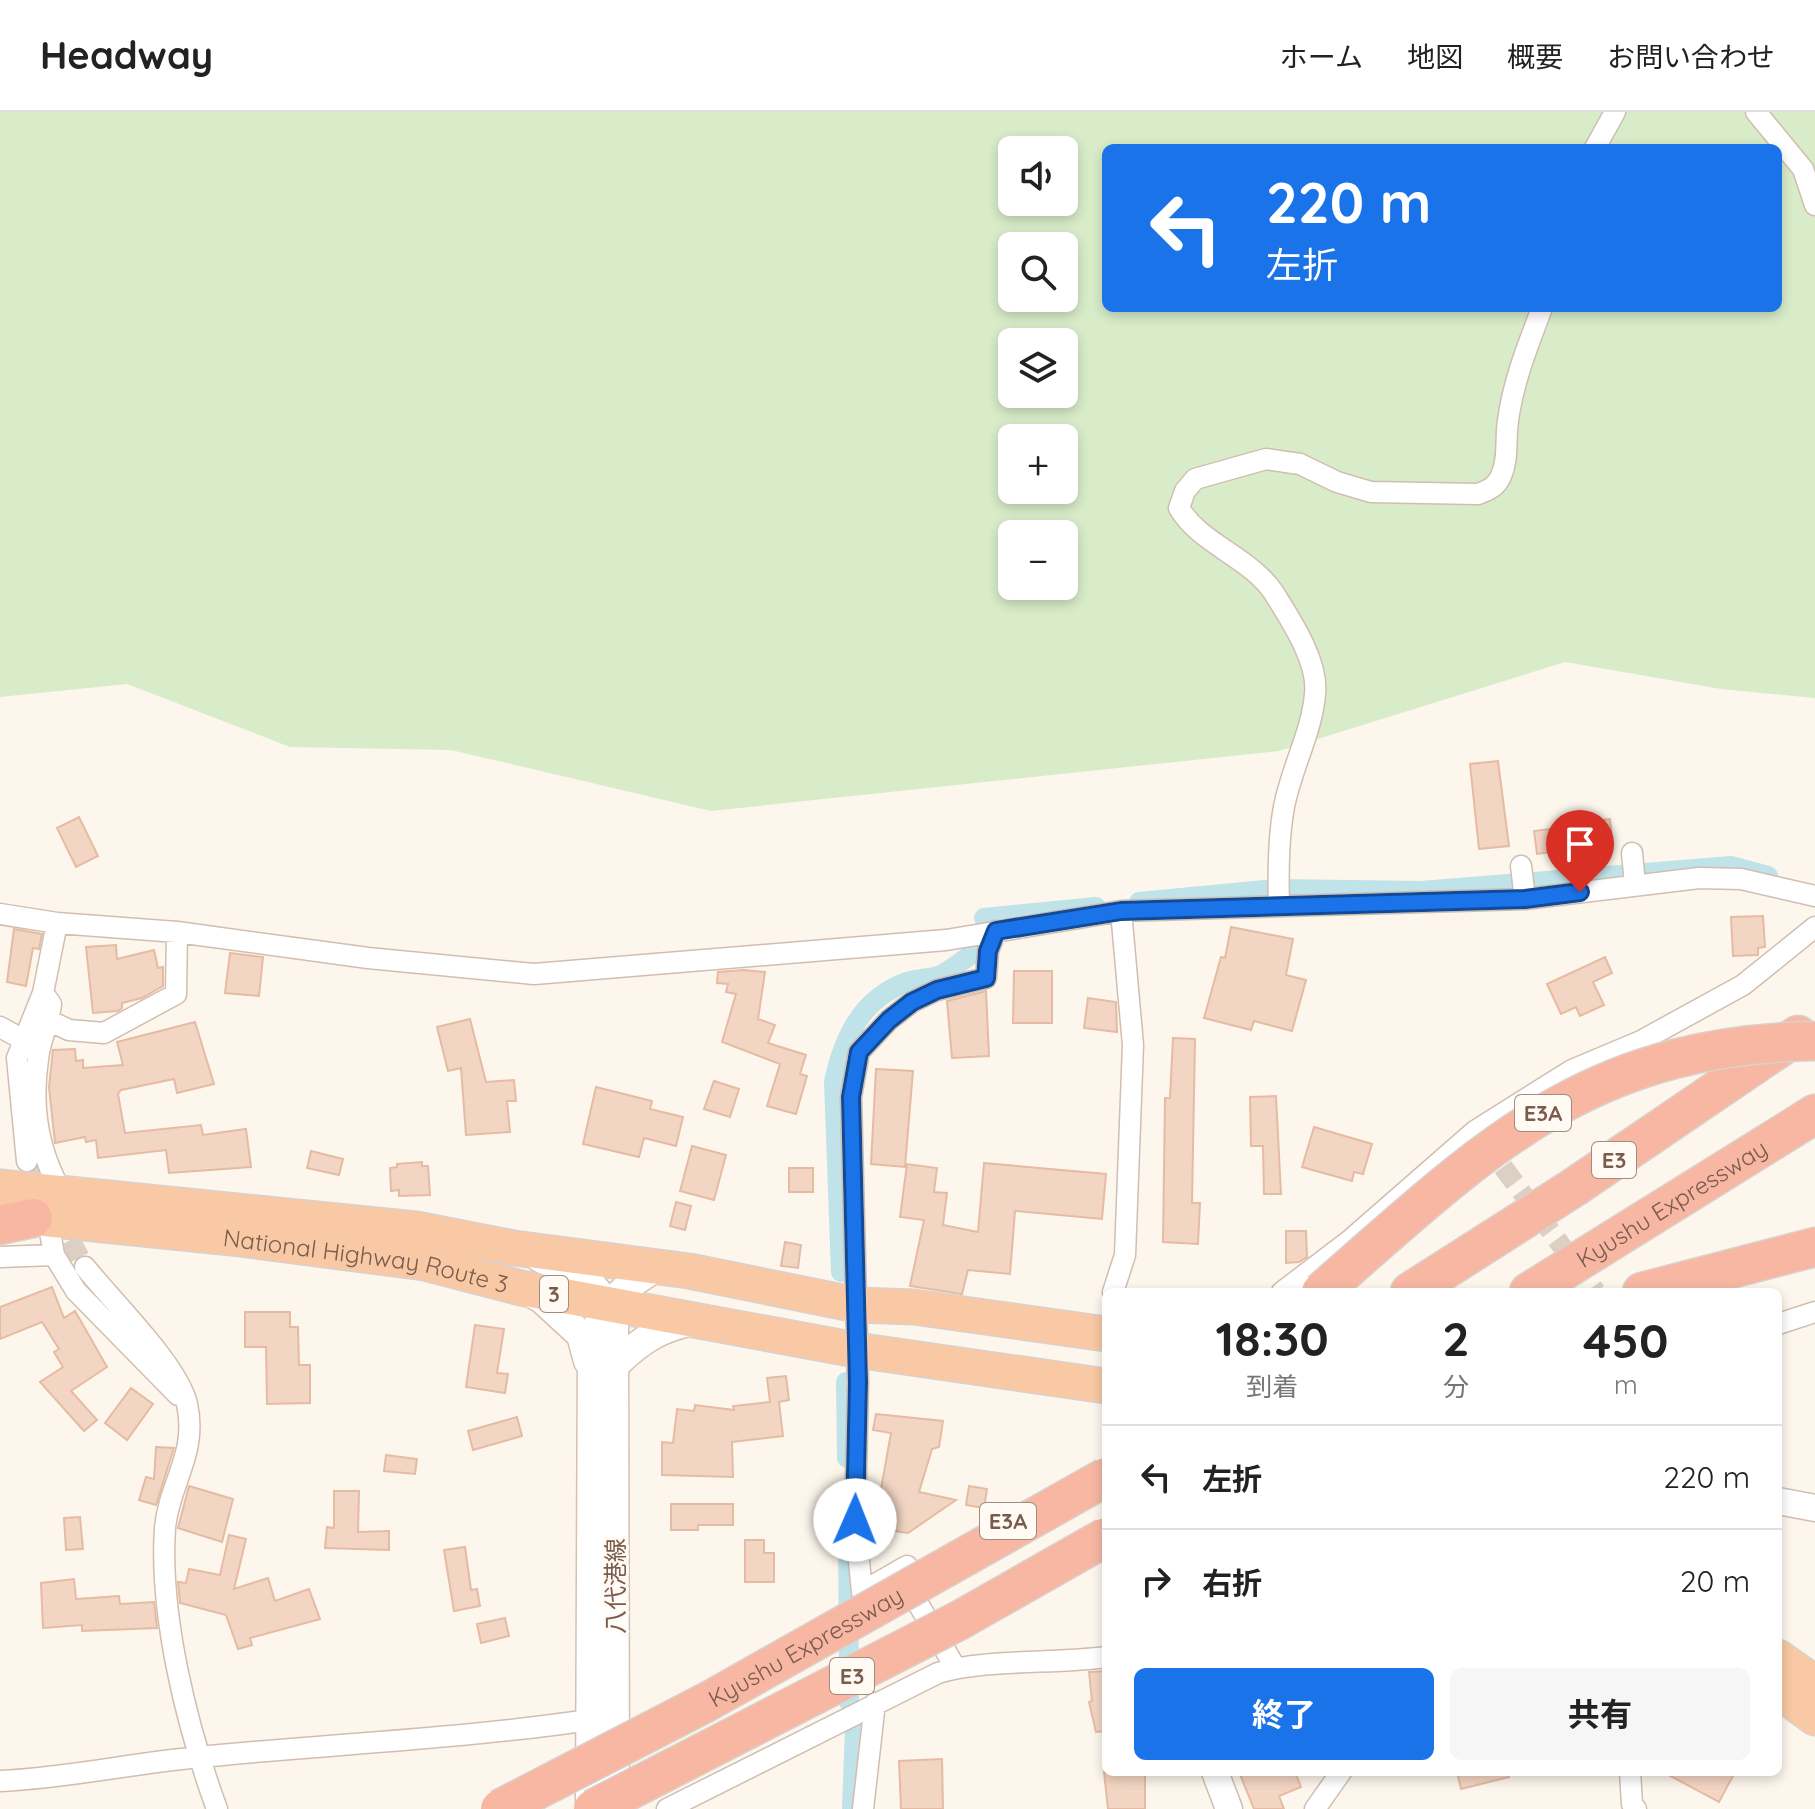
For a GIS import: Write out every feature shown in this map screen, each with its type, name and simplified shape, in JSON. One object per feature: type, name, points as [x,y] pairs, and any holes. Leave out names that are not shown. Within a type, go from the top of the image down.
[{"type":"highway","name":"E3","points":[[1416,1288],[1573,1188],[1815,1024]]},
{"type":"highway","name":"E3A","points":[[1326,1288],[1479,1155],[1529,1120],[1582,1092],[1638,1068],[1697,1052],[1759,1042],[1815,1041]]},
{"type":"highway","name":"Kyushu Expressway","points":[[1535,1288],[1815,1114]]},
{"type":"highway","name":"National Highway Route 3","points":[[0,1187],[29,1214],[425,1263],[521,1288],[856,1350],[1102,1385]]},
{"type":"highway","name":"National Highway Route 3","points":[[29,1214],[416,1229],[514,1248],[659,1266],[857,1305],[914,1307],[1102,1327]]},
{"type":"highway","points":[[1657,1288],[1815,1247]]},
{"type":"highway","name":"E3A","points":[[911,1589],[1102,1457]]},
{"type":"highway","name":"Kyushu Expressway","points":[[500,1809],[707,1702],[1102,1479]]},
{"type":"highway","name":"Kyushu Expressway","points":[[592,1809],[960,1620],[1102,1539]]},
{"type":"highway","points":[[960,1620],[1047,1583],[1102,1553]]},
{"type":"highway","points":[[1782,1660],[1815,1683]]},
{"type":"highway","points":[[1782,1694],[1815,1718]]},
{"type":"main road","points":[[514,1248],[592,1283],[608,1304]]},
{"type":"main road","name":"八代港線","points":[[615,1809],[603,1364],[592,1339],[608,1304],[622,1290],[659,1266]]},
{"type":"main road","name":"八代港線","points":[[521,1288],[542,1299],[581,1335],[603,1364],[589,1720],[592,1809]]},
{"type":"main road","points":[[603,1364],[668,1326],[699,1320]]},
{"type":"street","points":[[1597,144],[1615,112]]},
{"type":"street","points":[[1756,112],[1803,169],[1815,205]]},
{"type":"street","points":[[1279,905],[1278,870],[1284,807],[1316,694],[1313,672],[1272,591],[1248,565],[1187,522],[1179,508],[1185,491],[1195,479],[1266,459],[1300,464],[1337,482],[1371,492],[1478,494],[1491,490],[1501,478],[1506,460],[1508,421],[1521,363],[1540,312]]},
{"type":"street","points":[[1632,853],[1635,884]]},
{"type":"street","points":[[1521,866],[1525,899]]},
{"type":"street","points":[[0,914],[57,923],[177,932],[368,958],[534,974],[931,942],[1121,911],[1525,899],[1699,878],[1741,879],[1815,896]]},
{"type":"street","points":[[1114,1288],[1125,1255],[1133,1045],[1121,911]]},
{"type":"street","points":[[27,1161],[17,1058],[22,1039],[43,993],[57,923]]},
{"type":"street","points":[[1287,1288],[1349,1241],[1475,1131],[1572,1070],[1641,1041],[1743,985],[1815,927]]},
{"type":"street","points":[[955,1667],[916,1600],[907,1566],[862,1592],[855,1520],[857,1305],[851,1097],[859,1052],[912,1002],[937,990],[986,978],[988,951],[996,931]]},
{"type":"street","points":[[50,1021],[69,1030],[104,1033],[176,994],[177,932]]},
{"type":"street","points":[[43,993],[51,1004],[50,1021],[38,1056],[34,1114],[46,1164],[29,1214],[76,1291],[187,1402]]},
{"type":"street","points":[[0,1027],[22,1039]]},
{"type":"street","points":[[0,1257],[54,1255]]},
{"type":"street","points":[[85,1267],[169,1368],[187,1402],[190,1446],[165,1524],[164,1591],[198,1757],[217,1809]]},
{"type":"street","points":[[1782,1323],[1815,1312]]},
{"type":"street","points":[[1782,1502],[1815,1508]]},
{"type":"street","points":[[667,1809],[875,1703],[955,1667],[1059,1664],[1102,1658]]},
{"type":"street","points":[[863,1809],[875,1703]]},
{"type":"street","points":[[0,1781],[198,1757],[510,1731],[589,1720]]},
{"type":"street","points":[[1217,1776],[1229,1809]]},
{"type":"street","points":[[1315,1809],[1338,1776]]},
{"type":"street","points":[[1630,1776],[1632,1804],[1636,1809]]},
{"type":"green space","points":[[0,112],[1815,112],[1815,698],[1721,689],[1565,662],[1279,751],[711,811],[451,750],[290,747],[127,684],[0,697]]},
{"type":"building","points":[[1498,761],[1509,846],[1479,849],[1470,764]]},
{"type":"building","points":[[79,817],[98,856],[76,867],[57,828]]},
{"type":"building","points":[[1610,819],[1613,848],[1597,862],[1572,865],[1569,841],[1587,839],[1585,822]]},
{"type":"building","points":[[1550,829],[1552,852],[1537,854],[1534,831]]},
{"type":"building","points":[[1763,916],[1765,947],[1758,948],[1758,955],[1733,956],[1731,917]]},
{"type":"building","points":[[1231,927],[1293,939],[1286,975],[1306,980],[1292,1031],[1254,1021],[1251,1030],[1204,1018],[1221,957],[1225,958]]},
{"type":"building","points":[[14,929],[42,934],[39,949],[33,948],[26,986],[7,982]]},
{"type":"building","points":[[116,945],[117,959],[154,950],[158,968],[163,967],[163,986],[142,998],[122,1003],[118,1011],[93,1013],[86,947]]},
{"type":"building","points":[[230,953],[263,957],[259,996],[225,993]]},
{"type":"building","points":[[1605,957],[1612,973],[1593,982],[1604,1005],[1580,1016],[1576,1007],[1561,1014],[1547,984]]},
{"type":"building","points":[[1014,971],[1052,971],[1052,1023],[1013,1023]]},
{"type":"building","points":[[718,972],[765,972],[758,1019],[775,1025],[768,1043],[806,1055],[800,1074],[807,1076],[796,1114],[767,1106],[780,1064],[722,1042],[736,994],[726,992],[728,984],[717,983]]},
{"type":"building","points":[[986,991],[989,1056],[952,1058],[947,1001]]},
{"type":"building","points":[[1088,998],[1116,1002],[1117,1032],[1084,1028]]},
{"type":"building","points":[[470,1019],[486,1082],[514,1080],[516,1101],[507,1101],[510,1132],[466,1135],[461,1068],[448,1071],[437,1027]]},
{"type":"building","points":[[195,1022],[214,1084],[177,1093],[174,1079],[121,1090],[118,1094],[125,1133],[201,1125],[203,1135],[246,1129],[251,1167],[169,1173],[166,1150],[98,1158],[96,1140],[86,1142],[85,1137],[55,1143],[49,1087],[53,1050],[75,1049],[76,1061],[83,1060],[83,1068],[123,1065],[117,1042]]},
{"type":"building","points":[[1173,1038],[1195,1039],[1192,1203],[1200,1203],[1198,1244],[1163,1242],[1165,1098],[1170,1098]]},
{"type":"building","points":[[876,1069],[913,1071],[905,1167],[871,1164]]},
{"type":"building","points":[[714,1081],[739,1089],[730,1117],[704,1109]]},
{"type":"building","points":[[596,1087],[652,1101],[650,1109],[683,1117],[676,1146],[644,1138],[639,1157],[583,1144]]},
{"type":"building","points":[[1276,1096],[1281,1194],[1264,1194],[1263,1146],[1251,1146],[1250,1097]]},
{"type":"building","points":[[1314,1127],[1372,1144],[1363,1174],[1354,1172],[1352,1181],[1302,1167]]},
{"type":"building","points":[[692,1146],[726,1155],[714,1200],[680,1191]]},
{"type":"building","points":[[311,1151],[343,1159],[339,1175],[307,1168]]},
{"type":"building","points":[[422,1162],[422,1166],[428,1166],[430,1195],[399,1196],[399,1190],[391,1191],[390,1168],[397,1167],[397,1164]]},
{"type":"building","points":[[984,1163],[1106,1174],[1102,1219],[1015,1211],[1010,1274],[968,1270],[962,1294],[910,1286],[924,1220],[900,1217],[907,1164],[937,1168],[934,1192],[947,1193],[943,1225],[978,1232]]},
{"type":"building","points":[[789,1168],[813,1168],[813,1192],[789,1192]]},
{"type":"building","points":[[676,1202],[691,1206],[685,1230],[670,1226]]},
{"type":"building","points":[[1286,1231],[1306,1231],[1307,1257],[1299,1262],[1286,1263]]},
{"type":"building","points":[[785,1242],[801,1245],[798,1268],[781,1266]]},
{"type":"building","points":[[52,1287],[64,1318],[75,1311],[107,1367],[71,1391],[97,1420],[84,1431],[40,1382],[63,1367],[54,1352],[59,1349],[42,1322],[0,1339],[0,1307]]},
{"type":"building","points":[[245,1312],[290,1312],[290,1327],[298,1327],[299,1365],[310,1365],[310,1403],[267,1404],[266,1347],[245,1347]]},
{"type":"building","points":[[475,1325],[504,1329],[497,1373],[508,1374],[505,1393],[466,1387]]},
{"type":"building","points":[[786,1376],[789,1400],[779,1402],[783,1436],[732,1442],[733,1477],[662,1475],[662,1442],[673,1443],[677,1409],[694,1411],[695,1405],[734,1410],[733,1406],[770,1402],[767,1378]]},
{"type":"building","points":[[131,1388],[153,1404],[127,1440],[105,1423]]},
{"type":"building","points":[[876,1414],[943,1421],[939,1447],[932,1449],[919,1492],[956,1500],[908,1533],[874,1528],[891,1433],[873,1430]]},
{"type":"building","points":[[517,1417],[522,1436],[473,1450],[468,1431]]},
{"type":"building","points":[[156,1447],[174,1448],[156,1505],[139,1500],[146,1477],[154,1479]]},
{"type":"building","points":[[386,1455],[417,1459],[415,1474],[384,1471]]},
{"type":"building","points":[[189,1486],[233,1499],[222,1542],[178,1528]]},
{"type":"building","points":[[969,1486],[987,1489],[984,1508],[966,1505]]},
{"type":"building","points":[[334,1491],[359,1491],[358,1532],[389,1531],[389,1550],[325,1548],[327,1527],[334,1528]]},
{"type":"building","points":[[671,1504],[733,1504],[733,1525],[698,1525],[698,1530],[671,1530]]},
{"type":"building","points":[[80,1517],[83,1549],[66,1550],[64,1518]]},
{"type":"building","points":[[229,1535],[246,1539],[234,1589],[268,1578],[275,1601],[309,1589],[320,1619],[250,1638],[252,1645],[238,1649],[226,1615],[180,1603],[178,1582],[186,1583],[189,1569],[220,1575]]},
{"type":"building","points":[[745,1540],[764,1540],[764,1553],[774,1553],[774,1582],[745,1582]]},
{"type":"building","points":[[465,1547],[471,1590],[477,1589],[480,1606],[454,1611],[444,1550]]},
{"type":"building","points":[[74,1579],[76,1599],[119,1596],[120,1604],[154,1602],[157,1628],[82,1631],[82,1625],[43,1628],[41,1583]]},
{"type":"building","points":[[505,1618],[509,1636],[481,1643],[477,1624]]},
{"type":"building","points":[[1102,1671],[1102,1731],[1096,1732],[1089,1702],[1092,1701],[1089,1672]]},
{"type":"building","points":[[942,1759],[943,1809],[901,1809],[899,1761]]},
{"type":"building","points":[[1104,1776],[1145,1776],[1145,1809],[1108,1809]]},
{"type":"building","points":[[1241,1776],[1297,1776],[1301,1787],[1279,1796],[1284,1809],[1254,1809]]},
{"type":"building","points":[[1458,1776],[1509,1776],[1509,1777],[1461,1789]]},
{"type":"building","points":[[1670,1776],[1733,1776],[1719,1802]]},
{"type":"waterway","points":[[1139,902],[1275,889],[1421,891],[1731,866],[1768,876]]},
{"type":"waterway","points":[[984,918],[1096,907]]},
{"type":"waterway","points":[[841,1272],[834,1082],[849,1035],[866,1009],[891,989],[943,974],[979,949]]},
{"type":"waterway","points":[[846,1382],[847,1458]]},
{"type":"waterway","points":[[848,1522],[849,1702]]},
{"type":"waterway","points":[[852,1809],[855,1727]]},
{"type":"tunnel","points":[[1485,1143],[1593,1288]]},
{"type":"tunnel","points":[[27,1161],[85,1267]]},
{"type":"route","points":[[855,1520],[858,1382],[851,1097],[859,1052],[889,1020],[912,1002],[937,990],[986,978],[988,951],[996,931],[1062,918],[1121,911],[1525,899],[1580,892]]}]
